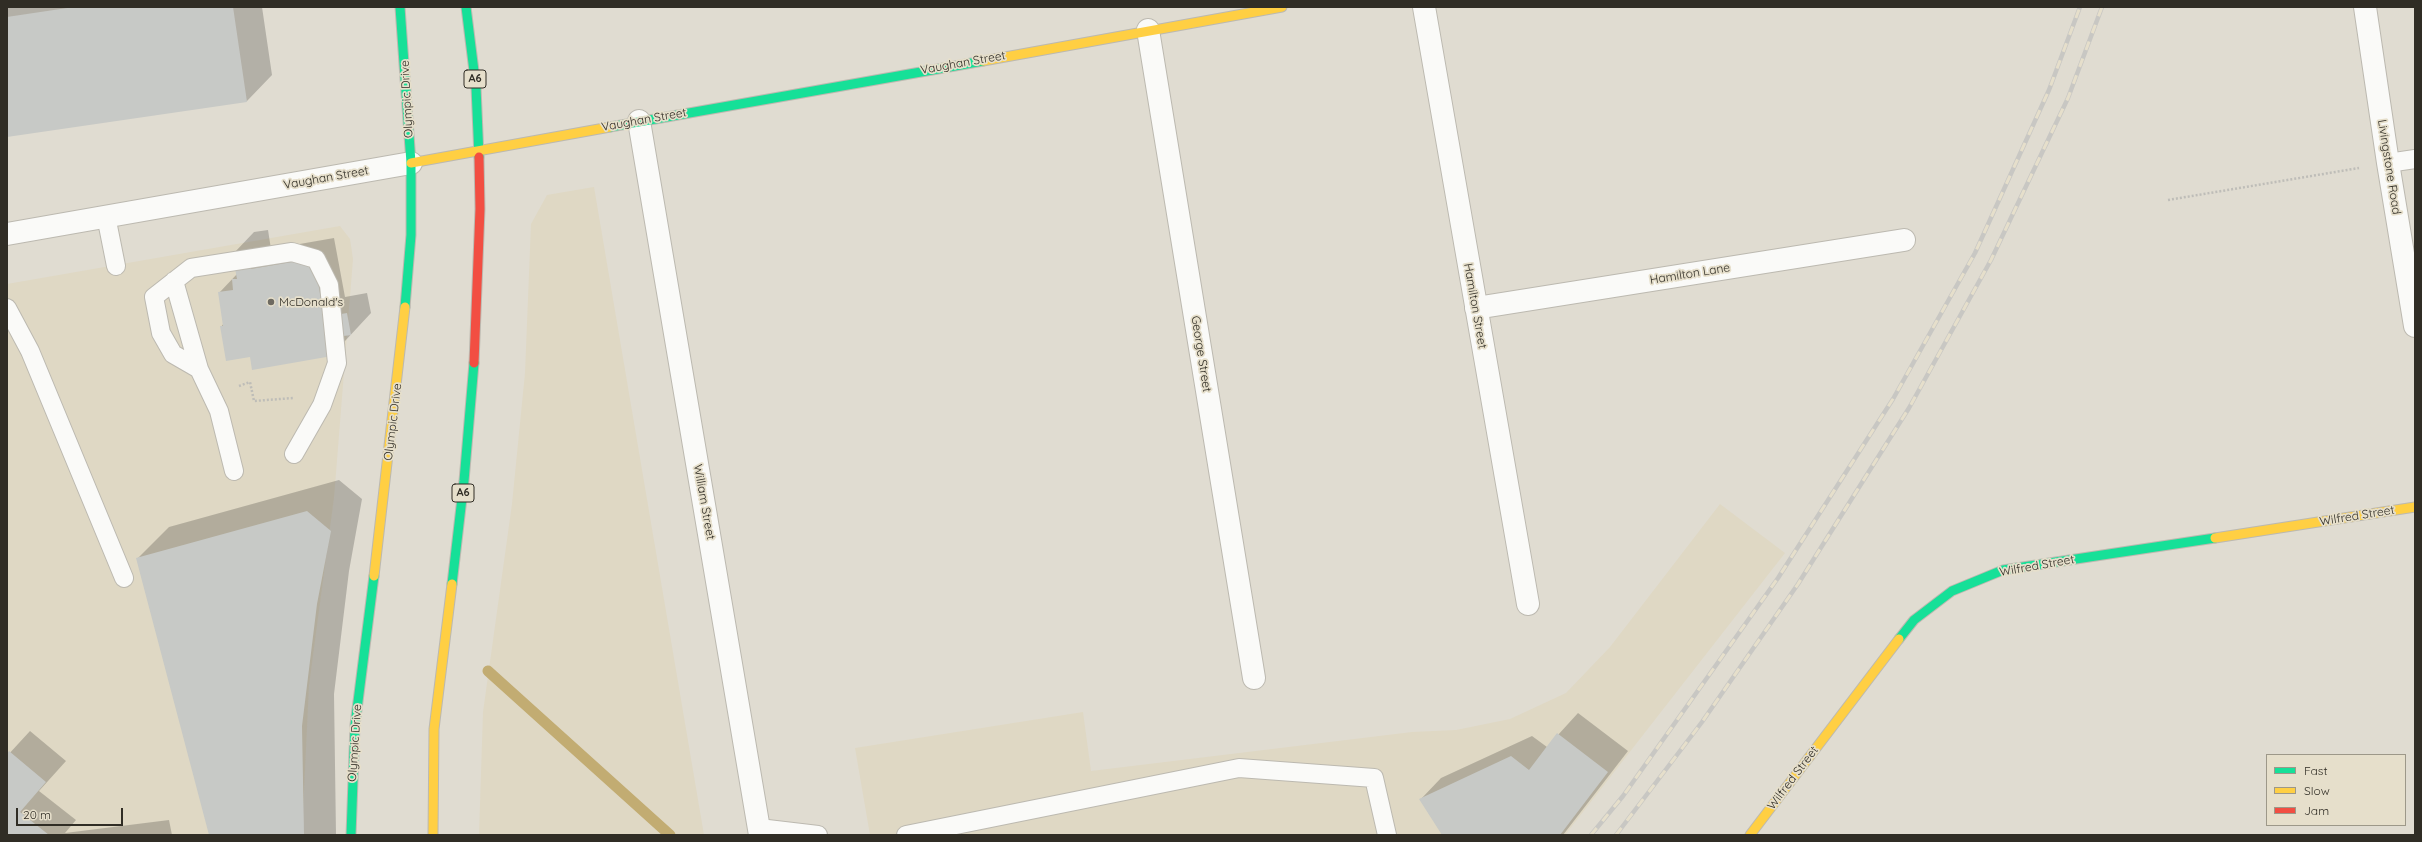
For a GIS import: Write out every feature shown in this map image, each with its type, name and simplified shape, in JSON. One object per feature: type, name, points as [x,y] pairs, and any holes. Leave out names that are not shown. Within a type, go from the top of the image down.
[{"type":"main road","name":"Olympic Drive","points":[[351,835],[355,725],[402,350],[411,235],[411,163],[400,7]]},
{"type":"main road","name":"A6","points":[[433,835],[434,729],[464,481],[476,333],[480,209],[479,151],[476,87],[466,7]]},
{"type":"main road","name":"Vaughan Street","points":[[411,163],[1282,7]]},
{"type":"main road","name":"Wilfred Street","points":[[1750,835],[1914,620],[1952,591],[2003,570],[2415,507]]},
{"type":"street","name":"Hamilton Street","points":[[1424,7],[1528,604]]},
{"type":"street","name":"Livingstone Road","points":[[2365,7],[2388,163],[2415,326]]},
{"type":"street","name":"George Street","points":[[1148,30],[1254,678]]},
{"type":"street","name":"William Street","points":[[639,121],[760,831]]},
{"type":"street","name":"Vaughan Street","points":[[7,234],[411,163]]},
{"type":"street","name":"Hamilton Lane","points":[[1476,308],[1904,240]]},
{"type":"lane","points":[[2388,163],[2415,159]]},
{"type":"lane","points":[[106,216],[116,266]]},
{"type":"lane","points":[[199,369],[174,354],[161,333],[154,297],[191,268],[292,252],[316,258],[329,285],[337,363],[322,405],[294,454]]},
{"type":"lane","points":[[174,281],[199,369],[219,411],[234,471]]},
{"type":"lane","points":[[7,308],[30,351],[124,578]]},
{"type":"lane","points":[[906,835],[1239,768],[1374,778],[1386,835]]},
{"type":"lane","points":[[760,831],[818,835]]},
{"type":"path","points":[[2168,200],[2388,163]]},
{"type":"path","points":[[246,384],[250,382],[254,401],[291,397],[322,405]]},
{"type":"shaded area","points":[[594,187],[704,835],[479,835],[483,712],[512,504],[525,373],[531,224],[547,195]]},
{"type":"shaded area","points":[[340,226],[350,239],[353,259],[334,498],[309,686],[302,835],[7,835],[7,284]]},
{"type":"shaded area","points":[[1720,504],[1785,553],[1565,835],[870,835],[855,748],[1083,712],[1091,771],[1412,732],[1456,730],[1510,719],[1566,693],[1610,647]]},
{"type":"building","points":[[74,7],[233,7],[247,102],[7,137],[7,17]]},
{"type":"building","name":"McDonald's","points":[[248,250],[251,269],[314,258],[324,317],[347,313],[351,335],[329,338],[332,356],[252,370],[250,357],[226,361],[220,326],[223,326],[218,292],[233,290],[232,279],[237,279],[232,253]]},
{"type":"building","points":[[307,511],[331,531],[317,604],[302,726],[304,835],[209,835],[136,558]]},
{"type":"building","points":[[1557,733],[1608,772],[1560,835],[1442,835],[1419,799],[1511,756],[1529,770]]},
{"type":"building","points":[[9,751],[46,782],[20,812],[49,835],[7,835],[7,754]]},
{"type":"waterway","points":[[488,671],[670,835]]},
{"type":"railway","points":[[1591,835],[1623,796],[1778,578],[1893,399],[1975,253],[2049,90],[2080,7]]},
{"type":"railway","points":[[1616,835],[1702,722],[1798,584],[1909,408],[1991,260],[2068,98],[2102,7]]},
{"type":"traffic: fast","points":[[400,7],[411,163],[411,235],[405,307]]},
{"type":"traffic: fast","points":[[466,7],[476,87],[479,157]]},
{"type":"traffic: fast","points":[[610,127],[983,61]]},
{"type":"traffic: fast","points":[[452,584],[464,481],[474,363]]},
{"type":"traffic: fast","points":[[1899,639],[1914,620],[1952,591],[2003,570],[2215,538]]},
{"type":"traffic: fast","points":[[351,835],[355,725],[374,576]]},
{"type":"traffic: slow","points":[[983,61],[1282,7]]},
{"type":"traffic: slow","points":[[411,163],[610,127]]},
{"type":"traffic: slow","points":[[374,576],[405,307]]},
{"type":"traffic: slow","points":[[2215,538],[2415,507]]},
{"type":"traffic: slow","points":[[433,835],[434,729],[452,584]]},
{"type":"traffic: slow","points":[[1750,835],[1899,639]]},
{"type":"traffic: jam","points":[[474,363],[480,209],[479,157]]},
{"type":"place","name":"McDonald's","points":[[271,302]]}]
